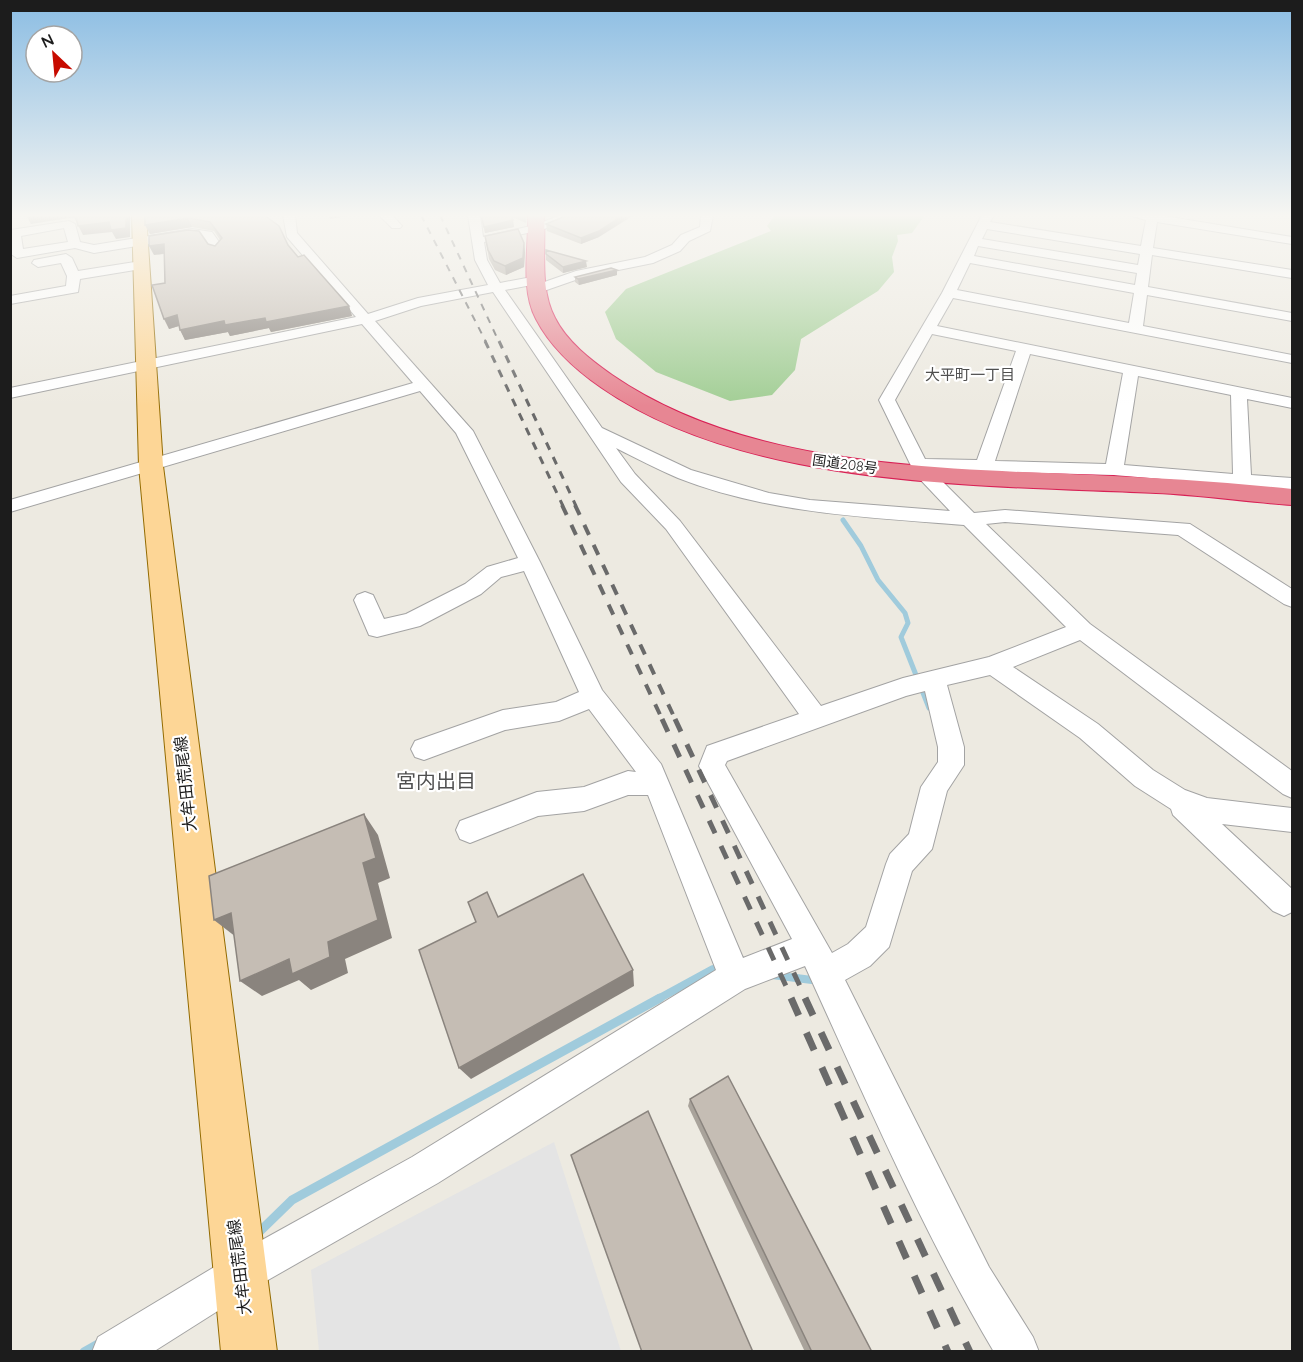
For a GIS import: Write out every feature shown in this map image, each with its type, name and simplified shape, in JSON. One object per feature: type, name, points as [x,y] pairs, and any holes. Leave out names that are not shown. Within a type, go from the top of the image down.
[{"type":"highway","name":"国道208号","points":[[538,279],[543,315],[561,342],[594,373],[642,405],[699,428],[768,449],[815,460],[1293,497]]},
{"type":"main road","name":"大牟田荒尾線","points":[[141,279],[151,466],[249,1352]]},
{"type":"street","points":[[10,300],[73,289],[73,279]]},
{"type":"street","points":[[330,279],[464,431],[530,561],[593,696],[652,772],[735,977]]},
{"type":"street","points":[[491,279],[628,478],[673,525],[817,719]]},
{"type":"street","points":[[538,282],[550,279]]},
{"type":"street","points":[[10,393],[366,319],[418,302],[556,279]]},
{"type":"street","points":[[957,279],[887,400],[921,469],[1082,630],[1293,786]]},
{"type":"street","points":[[1072,279],[1293,317]]},
{"type":"street","points":[[1136,330],[1144,279]]},
{"type":"street","points":[[949,293],[1293,358]]},
{"type":"street","points":[[929,329],[1293,403]]},
{"type":"street","points":[[984,466],[1025,348]]},
{"type":"street","points":[[1114,470],[1131,370]]},
{"type":"street","points":[[10,506],[424,385]]},
{"type":"street","points":[[1239,392],[1242,478]]},
{"type":"street","points":[[595,431],[685,474],[767,498],[810,506],[972,519],[1005,516],[1183,529],[1293,599]]},
{"type":"street","points":[[921,469],[984,466],[1114,470],[1242,478],[1293,484]]},
{"type":"street","points":[[365,600],[377,628],[412,620],[473,590],[494,572],[530,561]]},
{"type":"street","points":[[1018,1352],[975,1281],[875,1080],[819,961],[712,766],[716,754],[903,687],[993,665],[1082,630]]},
{"type":"street","points":[[993,665],[1089,731],[1144,778],[1176,798],[1207,810],[1293,820]]},
{"type":"street","points":[[113,1352],[240,1274],[425,1170],[735,977],[859,955],[878,936],[900,864],[922,840],[934,787],[951,765],[951,747],[934,680]]},
{"type":"street","points":[[424,749],[503,720],[560,711],[593,696]]},
{"type":"street","points":[[470,830],[537,804],[584,799],[628,783],[657,784]]},
{"type":"street","points":[[1176,798],[1284,901]]},
{"type":"green space","points":[[652,279],[888,279],[878,291],[801,339],[795,370],[772,395],[730,401],[656,372],[616,339],[605,312],[626,289]]},
{"type":"shaded area","points":[[554,1142],[621,1351],[319,1351],[311,1270]]},
{"type":"building","points":[[165,279],[325,279],[349,306],[266,322],[265,318],[225,325],[224,321],[180,330],[177,315],[164,319],[152,285],[165,283]]},
{"type":"building","points":[[364,814],[376,858],[363,863],[378,920],[328,942],[330,957],[292,974],[289,959],[240,981],[231,913],[214,920],[209,876]]},
{"type":"building","points":[[583,874],[633,970],[459,1068],[419,950],[476,922],[468,902],[487,892],[498,917]]},
{"type":"building","points":[[728,1076],[872,1352],[812,1352],[690,1099]]},
{"type":"building","points":[[648,1111],[753,1352],[642,1352],[571,1155]]},
{"type":"waterway","points":[[843,520],[861,546],[878,580],[905,613],[908,623],[901,637],[929,708]]},
{"type":"waterway","points":[[658,999],[713,969],[723,970]]},
{"type":"waterway","points":[[772,975],[812,980],[817,975]]},
{"type":"waterway","points":[[255,1236],[292,1200],[660,998]]},
{"type":"waterway","points":[[84,1352],[100,1343]]},
{"type":"railway","points":[[454,279],[486,342]]},
{"type":"railway","points":[[470,279],[499,342]]},
{"type":"railway","points":[[485,341],[563,506]]},
{"type":"railway","points":[[499,341],[576,506]]},
{"type":"railway","points":[[562,505],[663,721]]},
{"type":"railway","points":[[575,505],[676,721]]},
{"type":"railway","points":[[662,719],[792,999]]},
{"type":"railway","points":[[675,719],[806,999]]},
{"type":"railway","points":[[791,998],[948,1352]]},
{"type":"railway","points":[[805,998],[970,1352]]},
{"type":"district","name":"大平町一丁目","points":[[970,374]]},
{"type":"district","name":"宮内出目","points":[[436,780]]}]
